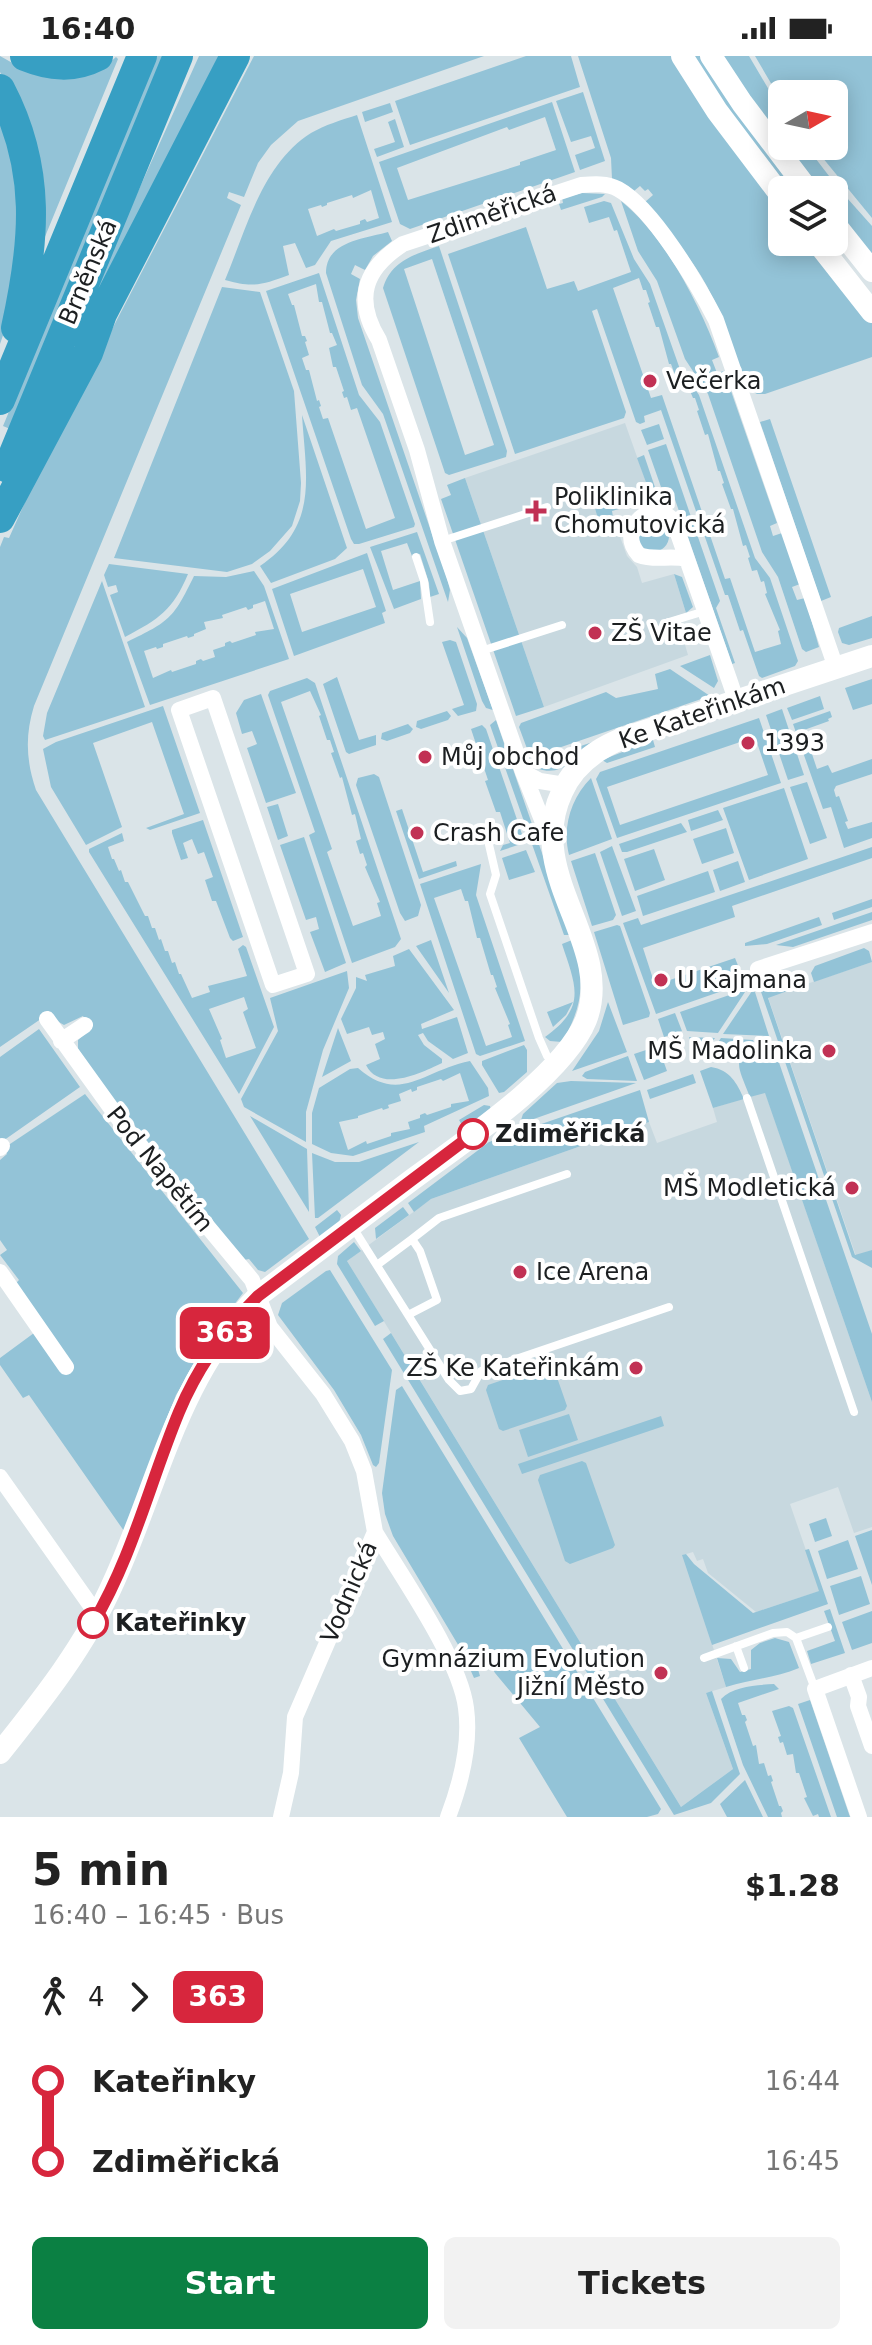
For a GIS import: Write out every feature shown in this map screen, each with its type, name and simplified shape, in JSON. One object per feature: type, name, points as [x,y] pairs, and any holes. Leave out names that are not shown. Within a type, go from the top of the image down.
[{"type":"highway","points":[[25,56],[64,65],[98,56]]},
{"type":"highway","name":"Brněnská","points":[[0,398],[142,56]]},
{"type":"highway","name":"Brněnská","points":[[0,488],[178,56]]},
{"type":"highway","points":[[0,518],[88,353],[102,314],[235,56]]},
{"type":"highway","points":[[0,89],[22,139],[32,207],[25,282],[0,398]]},
{"type":"street","points":[[682,56],[717,111],[768,178]]},
{"type":"street","points":[[711,56],[797,176]]},
{"type":"street","name":"Zdiměřická","points":[[550,840],[442,541],[417,450],[379,340],[369,324],[365,292],[368,279],[386,255],[403,244],[573,187],[609,185],[626,194],[687,267],[716,320],[836,668]]},
{"type":"street","points":[[848,241],[872,271]]},
{"type":"street","points":[[828,256],[872,312]]},
{"type":"street","points":[[687,559],[736,700]]},
{"type":"street","name":"Ke Kateřinkám","points":[[0,1753],[55,1683],[98,1616],[120,1569],[180,1410],[231,1325],[258,1296],[505,1110],[573,1043],[584,1024],[592,987],[587,957],[555,864],[550,840],[553,816],[565,785],[584,761],[612,743],[872,656]]},
{"type":"street","points":[[213,698],[307,974],[273,985],[179,710],[213,698]]},
{"type":"street","points":[[523,772],[540,781],[565,785]]},
{"type":"street","points":[[758,969],[872,932]]},
{"type":"street","name":"Pod Napětím","points":[[47,1019],[124,1126],[252,1280],[258,1296]]},
{"type":"street","points":[[61,1041],[85,1025]]},
{"type":"street","points":[[0,1272],[66,1367]]},
{"type":"street","name":"Vodnická","points":[[258,1296],[270,1327],[323,1394],[352,1441],[364,1471],[375,1532],[295,1717],[291,1773],[281,1817]]},
{"type":"street","points":[[0,1477],[98,1616]]},
{"type":"street","points":[[375,1532],[452,1663],[466,1705],[468,1736],[450,1815]]},
{"type":"street","points":[[859,1817],[815,1689],[872,1668]]},
{"type":"street","points":[[851,1675],[872,1746]]},
{"type":"lane","points":[[442,541],[547,507]]},
{"type":"lane","points":[[416,557],[424,581],[430,622]]},
{"type":"lane","points":[[669,622],[706,611]]},
{"type":"lane","points":[[481,651],[562,625]]},
{"type":"lane","points":[[487,836],[495,867],[490,894],[539,1038],[547,1056],[555,1064]]},
{"type":"lane","points":[[747,1098],[854,1412]]},
{"type":"lane","points":[[377,1265],[439,1218],[567,1174]]},
{"type":"lane","points":[[351,1225],[453,1386],[460,1391],[474,1386],[481,1371],[669,1307]]},
{"type":"lane","points":[[408,1315],[437,1300],[420,1251],[412,1239]]},
{"type":"lane","points":[[796,1638],[828,1627]]},
{"type":"lane","points":[[704,1658],[781,1631],[787,1632],[796,1638],[815,1689]]},
{"type":"lane","points":[[736,1646],[744,1668]]},
{"type":"shaded area","points":[[0,56],[25,70],[108,64],[116,57],[118,59],[42,244],[25,120],[0,72]]},
{"type":"shaded area","points":[[157,56],[164,56],[10,429],[3,426]]},
{"type":"shaded area","points":[[199,56],[228,56],[81,329],[131,207]]},
{"type":"shaded area","points":[[254,56],[484,56],[298,121],[271,145],[258,163],[244,197],[229,192],[227,198],[241,205],[34,706],[28,748],[36,790],[309,1239],[265,1272],[258,1270],[249,1259],[244,1260],[108,1093],[78,1049],[78,1040],[91,1029],[83,1016],[64,1025],[51,1012],[0,1047],[0,547],[4,537],[9,538],[42,464]]},
{"type":"shaded area","points":[[526,56],[571,56],[580,87],[410,145],[395,101]]},
{"type":"shaded area","points":[[578,56],[673,56],[729,141],[768,192],[768,256],[819,256],[872,323],[872,357],[765,394],[750,390],[718,309],[699,272],[645,202],[653,195],[648,189],[645,191],[640,186],[634,191],[612,179],[611,158]]},
{"type":"shaded area","points":[[692,56],[701,56],[768,149],[768,160],[776,160],[788,176],[777,176]]},
{"type":"shaded area","points":[[720,56],[749,56],[768,88],[768,123]]},
{"type":"shaded area","points":[[755,56],[872,56],[872,218],[848,189],[848,176],[838,176],[824,160],[848,160],[848,80],[769,80]]},
{"type":"shaded area","points":[[583,92],[605,161],[580,170],[575,155],[595,148],[591,136],[571,142],[556,101]]},
{"type":"shaded area","points":[[552,102],[575,172],[410,229],[400,224],[379,162]],"holes":[[[545,117],[556,150],[520,162],[520,165],[408,200],[397,168],[507,127],[509,130]]]},
{"type":"shaded area","points":[[390,103],[393,112],[365,122],[362,112]]},
{"type":"shaded area","points":[[0,105],[23,178],[9,318],[0,344]]},
{"type":"shaded area","points":[[357,115],[392,222],[331,241],[315,265],[306,268],[295,243],[283,246],[289,275],[250,285],[225,280],[258,199],[280,162],[311,133]],"holes":[[[371,190],[379,218],[367,222],[365,219],[360,224],[317,236],[308,209],[352,195],[353,198]]]},
{"type":"shaded area","points":[[395,119],[404,147],[377,157],[374,149],[395,142],[388,122]]},
{"type":"shaded area","points":[[796,160],[817,160],[829,176],[808,176]]},
{"type":"shaded area","points":[[582,193],[605,194],[561,210],[559,204],[563,203],[562,198]]},
{"type":"shaded area","points":[[848,199],[872,226],[872,256],[848,226]]},
{"type":"shaded area","points":[[604,201],[611,203],[634,259],[650,284],[682,375],[686,376],[699,395],[755,558],[770,578],[798,661],[795,666],[762,678],[759,676],[743,630],[740,631],[728,595],[725,595],[661,410],[644,416],[645,422],[636,422],[597,309],[592,311],[626,412],[624,418],[515,454],[448,254],[526,227],[547,289],[574,281],[578,291],[631,272],[617,230],[614,231],[609,217],[589,223],[584,207]],"holes":[[[639,278],[643,290],[646,290],[656,327],[659,327],[677,389],[688,386],[695,398],[743,546],[746,545],[750,557],[752,571],[757,570],[761,582],[764,581],[765,594],[780,630],[781,644],[755,652],[730,578],[725,579],[662,395],[651,398],[613,288]]]},
{"type":"shaded area","points":[[621,201],[666,252],[702,316],[719,357],[712,360],[717,373],[724,371],[777,523],[770,526],[773,536],[782,533],[800,584],[792,587],[797,600],[805,598],[819,647],[806,652],[802,649],[778,577],[762,552],[708,394],[685,359],[657,281],[638,251]]},
{"type":"shaded area","points":[[388,232],[392,241],[373,256],[365,270],[355,265],[351,274],[360,279],[356,300],[358,318],[447,578],[450,590],[448,602],[383,414],[362,385],[326,273],[332,254],[339,248]]},
{"type":"shaded area","points":[[439,246],[507,451],[506,457],[449,475],[445,473],[383,288],[398,265]],"holes":[[[432,259],[494,445],[465,455],[404,269]]]},
{"type":"shaded area","points":[[319,273],[359,395],[380,422],[414,527],[354,544],[266,291]],"holes":[[[316,284],[319,302],[322,302],[330,333],[337,345],[329,348],[333,367],[336,367],[344,398],[347,397],[351,410],[357,408],[395,518],[366,529],[328,418],[323,419],[309,370],[306,370],[302,358],[309,355],[307,341],[302,336],[288,294]]]},
{"type":"shaded area","points":[[222,287],[260,292],[294,391],[301,483],[300,501],[292,526],[270,551],[252,564],[227,572],[114,558]]},
{"type":"shaded area","points":[[302,415],[347,548],[335,559],[271,583],[260,566],[279,551],[292,534],[305,499]]},
{"type":"shaded area","points":[[770,419],[831,597],[821,601],[760,422]]},
{"type":"shaded area","points":[[625,423],[651,496],[624,506],[620,494],[593,503],[599,521],[613,517],[627,556],[637,567],[642,583],[674,574],[686,613],[664,620],[675,640],[683,638],[688,655],[544,707],[465,478]]},
{"type":"shaded area","points":[[659,424],[664,439],[647,445],[641,430]]},
{"type":"shaded area","points":[[666,444],[720,601],[716,608],[735,663],[732,664],[671,488],[661,487],[648,450]]},
{"type":"shaded area","points":[[644,455],[658,496],[655,498],[651,496],[637,458]]},
{"type":"shaded area","points":[[465,478],[544,707],[516,716],[441,499],[451,495],[447,485]]},
{"type":"shaded area","points":[[620,493],[624,505],[638,501],[637,504],[612,511],[613,517],[599,522],[593,502]]},
{"type":"shaded area","points":[[653,520],[664,525],[669,536],[664,547],[653,552],[642,547],[637,536],[642,525]]},
{"type":"shaded area","points":[[417,532],[439,594],[430,597],[420,554],[412,556],[407,543],[381,551],[393,590],[420,581],[421,599],[394,609],[370,547]]},
{"type":"shaded area","points":[[367,553],[386,611],[382,613],[385,623],[294,656],[272,589]],"holes":[[[363,569],[376,607],[302,632],[290,594]]]},
{"type":"shaded area","points":[[109,564],[188,574],[177,596],[164,612],[125,637],[110,595],[118,592],[116,585],[108,587],[104,575]]},
{"type":"shaded area","points":[[254,571],[264,586],[289,659],[150,705],[127,642],[169,617],[181,602],[194,576],[226,577]],"holes":[[[265,601],[274,629],[225,643],[225,646],[213,650],[215,657],[201,659],[196,664],[153,678],[144,651],[194,636],[206,629],[204,622],[223,618],[222,615],[246,607],[248,610]]]},
{"type":"shaded area","points":[[674,574],[682,577],[693,607],[686,613]]},
{"type":"shaded area","points":[[102,581],[145,707],[45,740],[47,713]]},
{"type":"shaded area","points":[[872,616],[872,638],[849,645],[842,643],[839,628]]},
{"type":"shaded area","points":[[457,627],[467,638],[493,710],[486,708],[482,701]]},
{"type":"shaded area","points":[[442,642],[456,642],[477,704],[476,711],[458,716],[452,709],[464,705]]},
{"type":"shaded area","points":[[710,655],[718,681],[714,688],[680,666]]},
{"type":"shaded area","points":[[670,669],[710,696],[535,756],[529,754],[519,727],[521,723],[606,692],[616,698],[658,689],[655,674]]},
{"type":"shaded area","points":[[337,677],[359,740],[376,735],[376,745],[349,754],[346,752],[323,684]]},
{"type":"shaded area","points":[[307,678],[315,683],[401,939],[395,947],[352,963],[309,835],[315,832],[268,695],[270,691]],"holes":[[[310,691],[321,715],[352,815],[355,814],[361,839],[356,841],[360,854],[363,853],[365,867],[380,902],[377,903],[381,916],[353,926],[327,852],[332,849],[281,702]]]},
{"type":"shaded area","points":[[872,679],[872,704],[853,710],[845,688]]},
{"type":"shaded area","points":[[261,694],[296,793],[266,803],[247,748],[257,744],[252,731],[242,734],[236,713],[244,700]]},
{"type":"shaded area","points":[[820,696],[824,709],[792,720],[787,708]]},
{"type":"shaded area","points":[[163,706],[200,813],[150,830],[146,828],[184,814],[152,722],[93,743],[122,827],[86,845],[51,787],[43,749]]},
{"type":"shaded area","points":[[782,709],[804,775],[788,780],[766,715]]},
{"type":"shaded area","points":[[447,711],[451,716],[448,720],[421,729],[416,727],[417,721]]},
{"type":"shaded area","points":[[830,711],[832,717],[829,721],[804,730],[817,769],[828,765],[832,773],[872,759],[872,774],[836,786],[834,790],[848,821],[845,822],[848,829],[872,822],[872,838],[844,848],[831,807],[823,809],[793,724]]},
{"type":"shaded area","points":[[759,718],[781,783],[617,838],[596,779],[600,772]],"holes":[[[755,737],[768,775],[620,825],[607,787]]]},
{"type":"shaded area","points":[[496,720],[569,935],[564,935],[490,725]]},
{"type":"shaded area","points":[[408,724],[413,729],[410,733],[387,741],[381,739],[382,733]]},
{"type":"shaded area","points":[[482,725],[523,837],[521,844],[500,851],[503,845],[510,843],[485,781],[488,780],[471,729]]},
{"type":"shaded area","points":[[602,739],[577,759],[558,769],[539,769],[529,763]]},
{"type":"shaded area","points":[[653,740],[655,747],[607,763],[602,760]]},
{"type":"shaded area","points":[[374,774],[379,777],[421,905],[418,916],[405,921],[356,785],[358,778]]},
{"type":"shaded area","points":[[591,778],[612,839],[569,855],[567,834],[570,814],[578,795]]},
{"type":"shaded area","points":[[807,782],[827,838],[810,844],[790,787]]},
{"type":"shaded area","points":[[784,788],[808,859],[749,880],[723,808]]},
{"type":"shaded area","points":[[278,804],[288,836],[278,840],[267,807]]},
{"type":"shaded area","points":[[402,809],[423,872],[456,861],[457,866],[419,879],[396,811]]},
{"type":"shaded area","points":[[718,810],[723,820],[691,831],[688,820]]},
{"type":"shaded area","points":[[203,820],[243,937],[233,941],[205,880],[213,877],[204,852],[198,854],[192,839],[183,843],[188,858],[181,860],[172,833],[172,830]]},
{"type":"shaded area","points":[[681,823],[687,832],[622,852],[619,844]]},
{"type":"shaded area","points":[[726,828],[734,853],[702,864],[693,839]]},
{"type":"shaded area","points":[[122,833],[124,841],[108,847],[112,859],[145,916],[148,916],[152,928],[155,928],[172,963],[175,962],[192,998],[210,992],[208,986],[247,976],[238,949],[243,945],[246,947],[274,1027],[239,1094],[89,852],[89,849]],"holes":[[[244,997],[248,1009],[243,1012],[256,1048],[226,1058],[222,1039],[209,1009]]]},
{"type":"shaded area","points":[[304,837],[346,963],[325,972],[310,932],[319,929],[316,917],[306,920],[280,845]]},
{"type":"shaded area","points":[[612,846],[636,911],[622,916],[600,852]]},
{"type":"shaded area","points":[[872,847],[872,858],[732,906],[735,917],[643,948],[655,985],[735,958],[745,983],[656,1014],[623,923],[638,918],[641,925]]},
{"type":"shaded area","points":[[654,849],[665,880],[635,891],[624,859]]},
{"type":"shaded area","points":[[526,850],[535,872],[509,880],[502,858]]},
{"type":"shaded area","points":[[595,853],[616,915],[613,920],[592,926],[571,861]]},
{"type":"shaded area","points":[[738,861],[745,882],[720,891],[713,870]]},
{"type":"shaded area","points":[[481,864],[476,895],[525,1041],[480,1056],[476,1054],[420,884]],"holes":[[[461,889],[465,901],[468,901],[477,938],[480,938],[512,1037],[486,1046],[434,898]]]},
{"type":"shaded area","points":[[708,871],[715,892],[643,916],[637,896]]},
{"type":"shaded area","points":[[872,899],[872,907],[834,920],[832,913]]},
{"type":"shaded area","points":[[872,912],[872,920],[793,947],[776,945]]},
{"type":"shaded area","points":[[819,917],[822,925],[767,944],[745,946],[745,943]]},
{"type":"shaded area","points":[[620,926],[650,1013],[649,1017],[623,1025],[594,932]]},
{"type":"shaded area","points":[[431,940],[449,993],[416,946]]},
{"type":"shaded area","points":[[572,940],[581,981],[578,1005],[562,1042],[550,1041],[545,1037],[573,1006],[574,984],[562,944]]},
{"type":"shaded area","points":[[864,948],[869,951],[872,962],[814,982],[811,973],[815,966]]},
{"type":"shaded area","points":[[409,949],[454,1010],[421,1024],[422,1029],[457,1017],[468,1053],[453,1059],[428,1041],[423,1033],[418,1035],[424,1045],[442,1059],[442,1063],[401,1078],[381,1078],[366,1065],[380,1059],[375,1044],[385,1039],[383,1032],[372,1035],[369,1027],[347,1034],[341,1019],[356,988],[356,977],[367,981],[365,975],[395,966],[393,956]]},
{"type":"shaded area","name":"MŠ Madolinka","points":[[872,962],[872,1250],[856,1256],[768,997]]},
{"type":"shaded area","points":[[347,971],[349,988],[323,1050],[306,1112],[306,1142],[244,1107],[241,1099],[278,1031],[270,998]]},
{"type":"shaded area","points":[[799,973],[807,984],[768,998],[855,1255],[872,1250],[872,1268],[852,1257],[759,986],[767,984],[770,992],[795,983],[792,974]]},
{"type":"shaded area","points":[[744,990],[718,1033],[687,1031],[680,1012]]},
{"type":"shaded area","points":[[752,991],[755,992],[769,1036],[723,1034]]},
{"type":"shaded area","points":[[573,1002],[566,1015],[553,1027],[547,1012]]},
{"type":"shaded area","points":[[608,1002],[627,1052],[572,1071],[599,1031]]},
{"type":"shaded area","points":[[675,1013],[682,1031],[664,1037],[658,1019]]},
{"type":"shaded area","points":[[338,1028],[351,1061],[322,1077]]},
{"type":"shaded area","points":[[39,1029],[80,1087],[0,1143],[0,1057]]},
{"type":"shaded area","points":[[689,1037],[715,1038],[698,1061]]},
{"type":"shaded area","points":[[721,1038],[753,1040],[754,1043],[707,1058]]},
{"type":"shaded area","points":[[524,1045],[527,1050],[527,1072],[499,1093],[482,1061]]},
{"type":"shaded area","points":[[773,1045],[872,1334],[872,1402],[765,1093],[750,1097],[741,1074],[739,1066],[743,1057]]},
{"type":"shaded area","points":[[658,1046],[667,1071],[644,1080],[634,1054]]},
{"type":"shaded area","points":[[628,1056],[637,1081],[587,1079],[582,1076],[585,1072]]},
{"type":"shaded area","points":[[470,1061],[488,1088],[489,1096],[424,1126],[425,1132],[353,1156],[331,1153],[312,1144],[312,1113],[319,1088],[350,1069],[358,1068],[387,1084],[400,1084]],"holes":[[[460,1073],[469,1101],[420,1115],[420,1118],[408,1122],[410,1129],[391,1133],[391,1136],[367,1144],[366,1141],[348,1150],[339,1122],[389,1108],[388,1105],[401,1101],[399,1094]]]},
{"type":"shaded area","points":[[711,1067],[732,1078],[744,1099],[713,1108],[700,1071]]},
{"type":"shaded area","points":[[693,1074],[696,1083],[650,1099],[647,1090]]},
{"type":"shaded area","points":[[557,1083],[636,1083],[528,1121],[521,1120],[523,1114]]},
{"type":"shaded area","points":[[640,1090],[649,1122],[431,1199],[414,1212],[408,1203],[489,1142]]},
{"type":"shaded area","name":"ZŠ Ke Kateřinkám","points":[[765,1092],[872,1402],[872,1527],[854,1533],[838,1487],[790,1504],[820,1591],[756,1612],[708,1573],[703,1559],[697,1561],[693,1552],[683,1555],[726,1687],[706,1693],[733,1769],[681,1807],[347,1261],[431,1199],[649,1122],[657,1143],[717,1122],[713,1108]]},
{"type":"shaded area","points":[[85,1094],[243,1293],[218,1326],[176,1395],[124,1531],[29,1395],[23,1398],[0,1365],[0,1358],[34,1333],[16,1283],[19,1280],[0,1255],[7,1250],[0,1240],[0,1160],[7,1154],[4,1148]]},
{"type":"shaded area","points":[[484,1105],[490,1106],[491,1110],[465,1130],[459,1120]]},
{"type":"shaded area","points":[[250,1116],[307,1149],[309,1212]]},
{"type":"shaded area","points":[[419,1142],[315,1218],[312,1153],[335,1162],[359,1162]]},
{"type":"shaded area","points":[[403,1207],[409,1215],[376,1239],[375,1228]]},
{"type":"shaded area","points":[[337,1210],[341,1215],[339,1223],[320,1237],[315,1227]]},
{"type":"shaded area","points":[[354,1242],[361,1251],[347,1261],[384,1321],[375,1326],[337,1264],[338,1256]]},
{"type":"shaded area","points":[[330,1270],[392,1370],[376,1467],[334,1390],[278,1315],[282,1303]]},
{"type":"shaded area","points":[[391,1333],[681,1807],[733,1769],[706,1693],[712,1691],[740,1774],[711,1803],[674,1815],[383,1339]]},
{"type":"shaded area","points":[[549,1364],[553,1366],[567,1406],[565,1410],[503,1431],[499,1429],[486,1390],[488,1385]]},
{"type":"shaded area","points":[[402,1386],[661,1809],[658,1814],[647,1817],[567,1817],[519,1738],[540,1727],[495,1673],[485,1656],[476,1663],[480,1676],[474,1678],[463,1653],[393,1536],[385,1514],[382,1493],[396,1390]]},
{"type":"shaded area","points":[[569,1414],[578,1440],[528,1457],[519,1430]]},
{"type":"shaded area","points":[[661,1416],[664,1426],[522,1474],[518,1464]]},
{"type":"shaded area","points":[[582,1461],[586,1463],[615,1545],[570,1564],[565,1561],[538,1480],[540,1475]]},
{"type":"shaded area","points":[[826,1518],[832,1536],[815,1542],[809,1524]]},
{"type":"shaded area","points":[[872,1530],[872,1585],[855,1536]]},
{"type":"shaded area","points":[[848,1540],[858,1569],[827,1579],[818,1551]]},
{"type":"shaded area","points":[[809,1549],[828,1604],[712,1645],[682,1555],[686,1554],[753,1613],[819,1591],[805,1550]]},
{"type":"shaded area","points":[[861,1576],[870,1604],[839,1615],[830,1586]]},
{"type":"shaded area","points":[[830,1609],[845,1653],[811,1664],[807,1651],[835,1641],[824,1611]]},
{"type":"shaded area","points":[[872,1611],[872,1643],[852,1650],[842,1622]]},
{"type":"shaded area","points":[[775,1638],[789,1642],[799,1668],[726,1687],[717,1658],[731,1659],[740,1672],[751,1669],[751,1650]]},
{"type":"shaded area","points":[[774,1684],[779,1689],[738,1703],[747,1720],[753,1746],[756,1745],[759,1764],[764,1763],[768,1776],[771,1775],[783,1811],[782,1817],[768,1817],[743,1765],[721,1699],[739,1689]]},
{"type":"shaded area","points":[[810,1700],[850,1817],[837,1817],[798,1704]]},
{"type":"shaded area","points":[[789,1706],[793,1708],[831,1817],[813,1816],[804,1798],[807,1797],[799,1773],[796,1773],[793,1754],[787,1755],[783,1742],[780,1743],[778,1737],[781,1736],[772,1711]]},
{"type":"shaded area","points":[[745,1780],[763,1817],[727,1817],[720,1804]]},
{"type":"bus line","name":"363","points":[[93,1623],[115,1581],[180,1410],[231,1325],[258,1296],[473,1134]]},
{"type":"place","name":"Večerka","points":[[650,381]]},
{"type":"place","name":"Poliklinika Chomutovická","points":[[536,511]]},
{"type":"place","name":"ZŠ Vitae","points":[[595,633]]},
{"type":"place","name":"1393","points":[[748,743]]},
{"type":"place","name":"Můj obchod","points":[[425,757]]},
{"type":"place","name":"Crash Cafe","points":[[417,833]]},
{"type":"place","name":"U Kajmana","points":[[661,980]]},
{"type":"place","name":"MŠ Madolinka","points":[[829,1051]]},
{"type":"place","name":"Zdiměřická","points":[[473,1134]]},
{"type":"place","name":"MŠ Modletická","points":[[852,1188]]},
{"type":"place","name":"Ice Arena","points":[[520,1272]]},
{"type":"place","name":"ZŠ Ke Kateřinkám","points":[[636,1368]]},
{"type":"place","name":"Kateřinky","points":[[93,1623]]},
{"type":"place","name":"Gymnázium Evolution Jižní Město","points":[[661,1673]]}]
